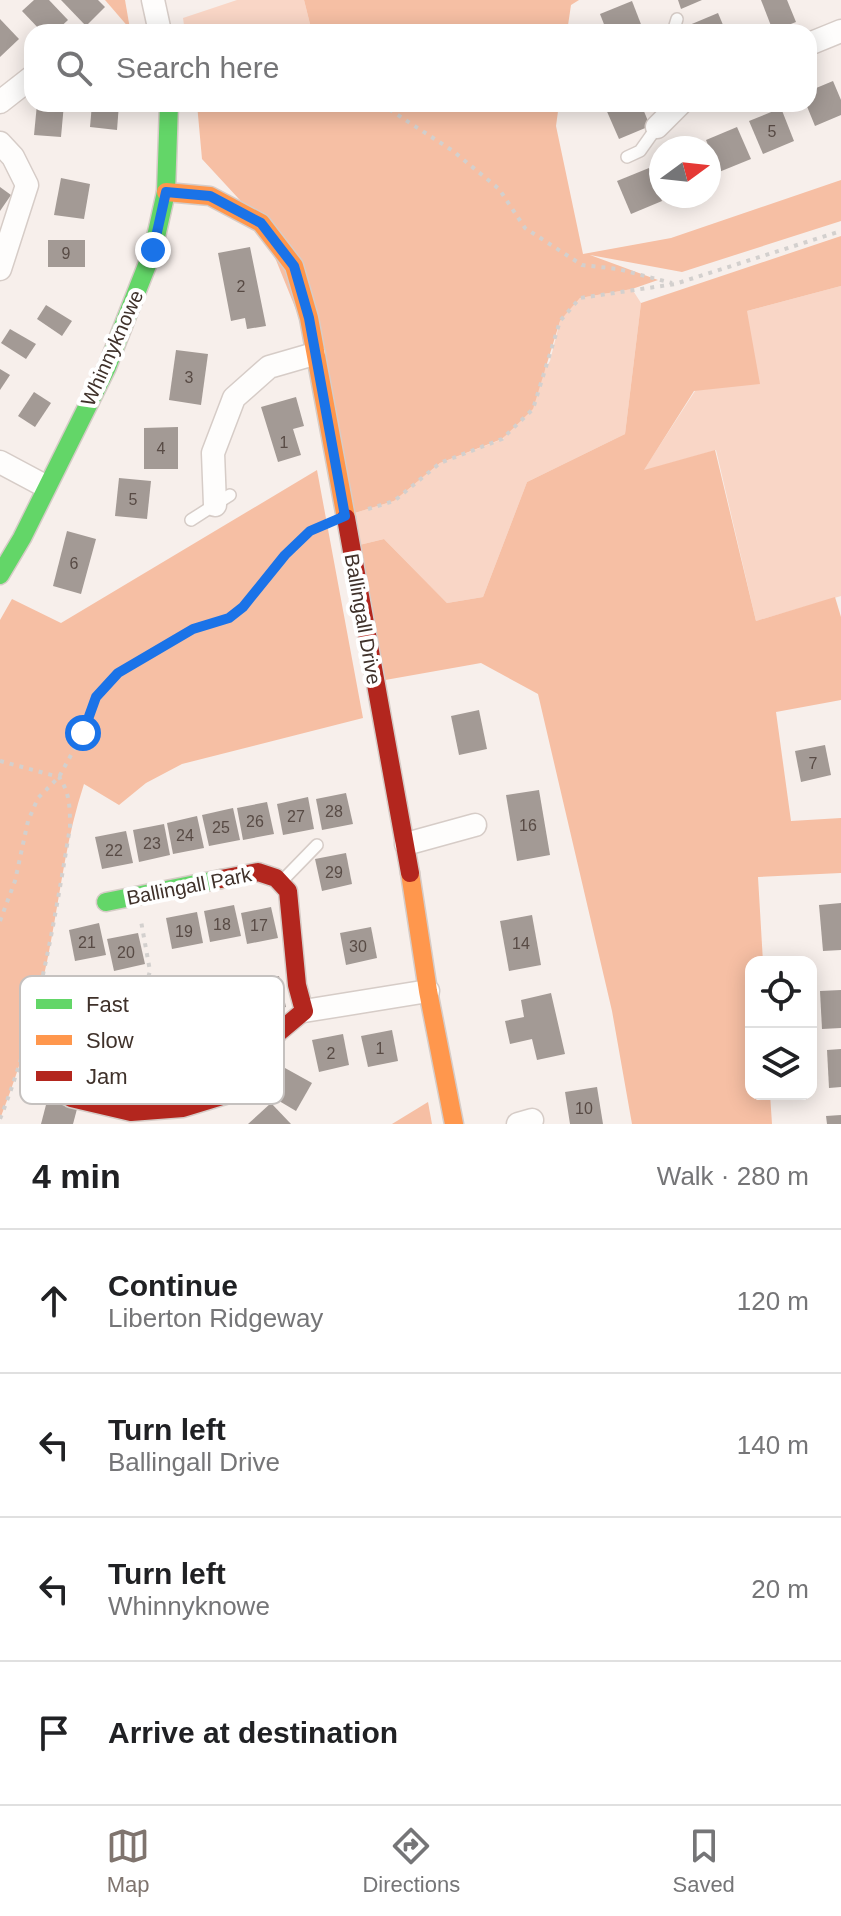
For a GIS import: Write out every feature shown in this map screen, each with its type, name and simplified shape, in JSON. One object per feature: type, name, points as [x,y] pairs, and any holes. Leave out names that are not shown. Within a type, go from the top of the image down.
[{"type":"street","points":[[153,0],[158,24]]},
{"type":"street","points":[[817,41],[841,31]]},
{"type":"street","points":[[0,102],[24,83]]},
{"type":"street","name":"Whinnyknowe","points":[[0,575],[22,538],[45,486],[107,367],[153,250],[166,192],[169,112]]},
{"type":"street","points":[[657,127],[672,112]]},
{"type":"street","points":[[0,143],[13,157],[27,185],[0,269]]},
{"type":"street","name":"Ballingall Drive","points":[[166,192],[210,196],[261,223],[294,266],[309,318],[454,1124]]},
{"type":"street","points":[[222,500],[213,453],[234,398],[269,367],[314,354]]},
{"type":"street","points":[[0,462],[45,486]]},
{"type":"street","points":[[406,844],[475,825]]},
{"type":"street","name":"Ballingall Park","points":[[106,902],[258,872],[276,878],[288,891],[297,985],[304,1011]]},
{"type":"street","points":[[284,1028],[304,1011],[428,991]]},
{"type":"street","points":[[94,1104],[131,1112],[196,1104]]},
{"type":"lane","points":[[675,24],[677,19]]},
{"type":"lane","points":[[627,157],[640,151],[657,127]]},
{"type":"lane","points":[[191,520],[222,500]]},
{"type":"lane","points":[[281,883],[317,845]]},
{"type":"path","points":[[393,112],[453,151],[499,189],[525,228],[582,265],[618,269],[675,284]]},
{"type":"path","points":[[0,921],[15,881],[28,821],[38,798],[59,777],[83,733],[96,697],[118,673],[193,629],[229,618],[243,607],[285,555],[310,531],[394,501],[440,463],[502,439],[533,409],[560,321],[580,298],[675,284],[841,231]]},
{"type":"path","points":[[0,761],[59,777],[66,788],[70,827],[53,929],[41,976]]},
{"type":"path","points":[[137,896],[149,976]]},
{"type":"path","points":[[0,1119],[20,1061]]},
{"type":"path","points":[[109,1108],[110,1104]]},
{"type":"shaded area","points":[[105,0],[125,0],[129,24],[126,24]]},
{"type":"shaded area","points":[[237,0],[304,0],[310,24],[184,24],[183,18]]},
{"type":"shaded area","points":[[304,0],[579,0],[571,5],[568,24],[310,24]]},
{"type":"shaded area","points":[[198,112],[558,112],[556,126],[583,254],[671,238],[841,180],[841,221],[682,272],[590,255],[658,280],[632,289],[580,298],[560,321],[533,409],[502,439],[440,463],[394,501],[345,516],[314,354],[261,223],[202,159]]},
{"type":"shaded area","points":[[841,236],[841,286],[747,311],[760,384],[694,391],[644,470],[715,450],[756,621],[835,597],[841,617],[841,700],[776,712],[791,821],[841,818],[841,873],[758,877],[763,956],[745,956],[745,1100],[770,1100],[772,1124],[632,1124],[612,1011],[538,694],[481,663],[374,682],[351,547],[384,539],[447,603],[483,597],[527,482],[625,434],[641,303]]},
{"type":"shaded area","points":[[841,286],[841,596],[756,621],[716,450],[643,471],[747,311]]},
{"type":"shaded area","points":[[632,289],[641,303],[625,434],[527,482],[483,597],[447,603],[384,539],[351,547],[345,516],[394,501],[440,463],[503,439],[550,361],[560,321],[580,298]]},
{"type":"shaded area","points":[[317,470],[363,718],[182,764],[146,783],[119,805],[84,784],[69,842],[44,976],[20,976],[20,1062],[0,1119],[0,620],[12,599],[61,623]]},
{"type":"shaded area","points":[[428,1102],[432,1124],[392,1124]]},
{"type":"building","points":[[34,0],[49,0],[68,20],[64,24],[34,24],[22,11]]},
{"type":"building","points":[[61,0],[98,0],[105,7],[88,24],[84,24]]},
{"type":"building","points":[[678,0],[702,0],[681,9]]},
{"type":"building","points":[[761,0],[787,0],[796,22],[770,24]]},
{"type":"building","points":[[632,1],[641,24],[604,24],[600,14]]},
{"type":"building","points":[[718,13],[723,24],[692,24]]},
{"type":"building","points":[[0,19],[19,39],[0,57]]},
{"type":"building","points":[[833,81],[841,100],[841,115],[815,126],[809,112],[817,112],[817,88]]},
{"type":"building","points":[[36,112],[63,112],[61,137],[34,135]]},
{"type":"building","points":[[91,112],[118,112],[117,130],[90,127]]},
{"type":"building","points":[[607,112],[644,112],[650,126],[619,139]]},
{"type":"building","points":[[771,112],[783,112],[794,141],[763,154],[749,121]]},
{"type":"building","points":[[737,127],[751,159],[721,171],[721,136],[716,136]]},
{"type":"building","points":[[649,168],[649,206],[631,214],[617,181]]},
{"type":"building","points":[[61,178],[90,184],[84,219],[54,215]]},
{"type":"building","points":[[0,187],[11,195],[0,211]]},
{"type":"building","points":[[48,240],[85,240],[85,267],[48,267]]},
{"type":"building","points":[[250,247],[266,326],[247,329],[245,318],[231,321],[218,253]]},
{"type":"building","points":[[46,305],[72,321],[62,336],[37,319]]},
{"type":"building","points":[[10,329],[36,344],[26,359],[1,343]]},
{"type":"building","points":[[176,350],[208,354],[201,405],[169,400]]},
{"type":"building","points":[[0,369],[10,375],[0,390]]},
{"type":"building","points":[[34,392],[51,403],[35,427],[18,416]]},
{"type":"building","points":[[296,397],[304,426],[293,429],[301,455],[278,462],[261,407]]},
{"type":"building","points":[[178,427],[178,469],[144,469],[144,428]]},
{"type":"building","points":[[119,478],[151,481],[147,519],[115,516]]},
{"type":"building","points":[[67,531],[96,539],[81,594],[53,586]]},
{"type":"building","points":[[479,710],[487,749],[459,755],[451,716]]},
{"type":"building","points":[[825,745],[831,775],[801,782],[795,751]]},
{"type":"building","points":[[539,790],[550,855],[517,861],[506,795]]},
{"type":"building","points":[[346,793],[353,824],[322,830],[316,799]]},
{"type":"building","points":[[308,797],[314,829],[283,835],[277,804]]},
{"type":"building","points":[[267,802],[274,834],[243,840],[237,808]]},
{"type":"building","points":[[233,808],[240,840],[209,846],[202,815]]},
{"type":"building","points":[[197,816],[204,848],[173,854],[167,823]]},
{"type":"building","points":[[164,824],[170,855],[139,862],[133,830]]},
{"type":"building","points":[[126,831],[133,863],[102,869],[95,837]]},
{"type":"building","points":[[346,853],[352,884],[322,891],[315,859]]},
{"type":"building","points":[[841,903],[841,950],[823,951],[819,905]]},
{"type":"building","points":[[234,905],[241,936],[210,942],[204,911]]},
{"type":"building","points":[[271,907],[278,938],[247,944],[241,913]]},
{"type":"building","points":[[197,912],[203,943],[172,949],[166,918]]},
{"type":"building","points":[[532,915],[541,965],[509,971],[500,921]]},
{"type":"building","points":[[99,923],[106,955],[75,961],[69,930]]},
{"type":"building","points":[[371,927],[377,958],[346,965],[340,933]]},
{"type":"building","points":[[138,933],[145,964],[114,971],[107,939]]},
{"type":"building","points":[[841,990],[841,1028],[822,1029],[820,991]]},
{"type":"building","points":[[551,993],[565,1054],[537,1060],[532,1039],[510,1044],[505,1021],[524,1017],[521,1000]]},
{"type":"building","points":[[392,1030],[398,1061],[368,1067],[361,1036]]},
{"type":"building","points":[[343,1034],[349,1065],[319,1072],[312,1040]]},
{"type":"building","points":[[841,1049],[841,1087],[829,1088],[827,1050]]},
{"type":"building","points":[[284,1070],[312,1083],[296,1111],[284,1104]]},
{"type":"building","points":[[597,1087],[603,1124],[570,1124],[565,1092]]},
{"type":"building","points":[[46,1104],[77,1109],[73,1124],[41,1124]]},
{"type":"building","points":[[272,1104],[291,1124],[248,1124]]},
{"type":"building","points":[[841,1115],[841,1124],[827,1124],[826,1116]]},
{"type":"traffic: fast","points":[[0,575],[22,538],[107,367],[153,250],[166,192],[169,112]]},
{"type":"traffic: fast","points":[[106,902],[221,879]]},
{"type":"traffic: slow","points":[[166,192],[210,196],[261,223],[294,266],[309,318],[346,518]]},
{"type":"traffic: slow","points":[[410,873],[428,991],[454,1124]]},
{"type":"traffic: jam","points":[[346,518],[410,873]]},
{"type":"traffic: jam","points":[[221,879],[258,872],[276,878],[288,891],[297,985],[304,1011],[284,1028]]},
{"type":"traffic: jam","points":[[97,1104],[131,1112],[196,1104]]},
{"type":"route","points":[[83,733],[96,697],[118,673],[193,629],[229,618],[243,607],[285,555],[310,531],[345,516],[309,318],[294,266],[261,223],[210,196],[166,192],[153,250]]}]
